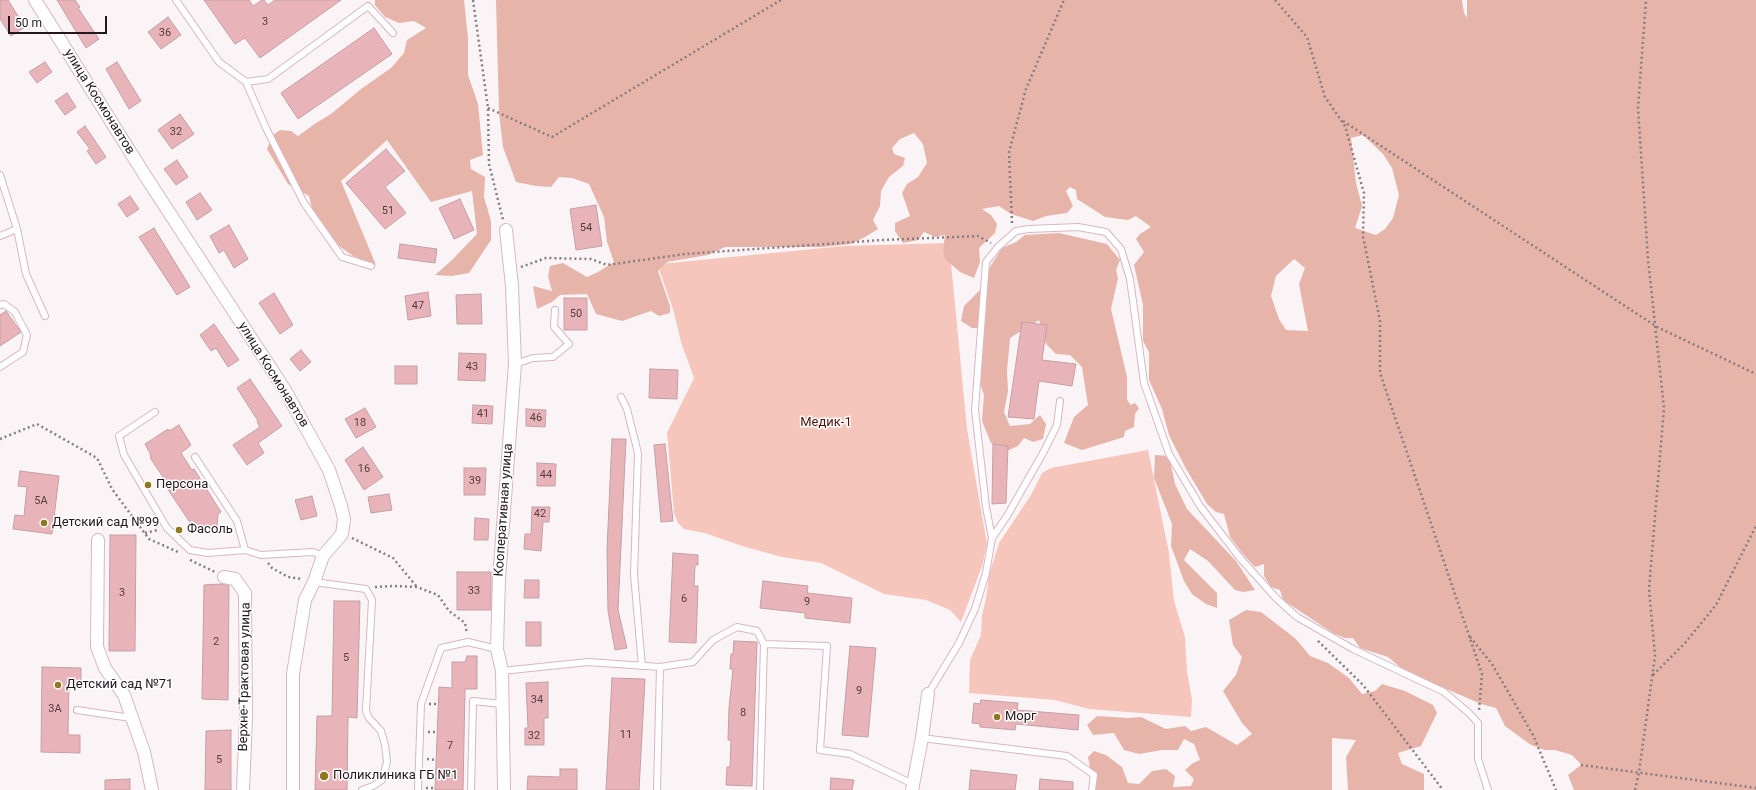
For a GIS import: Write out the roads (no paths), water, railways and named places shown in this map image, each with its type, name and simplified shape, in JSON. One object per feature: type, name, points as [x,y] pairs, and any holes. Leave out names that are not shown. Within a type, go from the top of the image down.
[{"type":"street","name":"улица Космонавтов","points":[[35,0],[146,177],[285,390],[329,470],[344,518],[342,534],[323,556]]},
{"type":"street","name":"Кооперативная улица","points":[[504,790],[502,671],[497,649],[499,579],[515,364],[510,271],[506,230]]},
{"type":"street","points":[[98,540],[97,647],[105,668],[124,695],[144,752],[152,790]]},
{"type":"street","points":[[292,790],[293,674],[305,600],[314,582],[323,556]]},
{"type":"street","name":"Верхне-Трактовая улица","points":[[224,577],[236,579],[245,593],[246,718],[243,790]]},
{"type":"street","points":[[912,787],[922,738],[928,694]]},
{"type":"lane","points":[[176,0],[219,62],[246,82],[266,128],[304,203],[342,257],[371,266]]},
{"type":"lane","points":[[246,82],[268,79],[368,6],[393,33]]},
{"type":"lane","points":[[0,175],[17,229],[26,274],[45,316]]},
{"type":"lane","points":[[928,694],[959,644],[975,608],[986,573],[992,538],[986,507],[975,410],[986,262],[998,247],[1016,232],[1029,229],[1078,227],[1106,232],[1121,249],[1130,279],[1144,383],[1169,454],[1200,506],[1240,558],[1276,598],[1297,617],[1353,649],[1444,692],[1470,713],[1478,723],[1478,759],[1488,790]]},
{"type":"lane","points":[[0,236],[17,229]]},
{"type":"lane","points":[[0,305],[4,304],[15,312],[27,335],[23,352],[0,368]]},
{"type":"lane","points":[[515,364],[533,358],[553,357],[569,344],[554,327],[555,310]]},
{"type":"lane","points":[[621,397],[627,409],[638,453],[634,575],[642,666]]},
{"type":"lane","points":[[992,538],[1007,516],[1043,453],[1057,425],[1060,401]]},
{"type":"lane","points":[[155,412],[119,436],[124,455],[167,528],[190,550],[208,553],[245,550],[262,555],[313,552],[323,556]]},
{"type":"lane","points":[[195,457],[237,520],[245,550]]},
{"type":"lane","points":[[314,582],[366,589],[372,600],[366,711],[369,718],[381,731],[385,745],[387,762],[382,780],[373,786],[362,790]]},
{"type":"lane","points":[[502,671],[588,662],[660,667],[693,662],[713,640],[737,627],[757,630],[764,644],[760,790]]},
{"type":"lane","points":[[418,790],[421,704],[441,648],[468,642],[497,649]]},
{"type":"lane","points":[[764,644],[827,646],[820,750],[850,754],[912,787]]},
{"type":"lane","points":[[657,790],[660,667]]},
{"type":"lane","points":[[471,790],[473,701],[502,704]]},
{"type":"lane","points":[[77,710],[131,718]]},
{"type":"lane","points":[[922,738],[1067,756],[1094,775],[1092,790]]},
{"type":"place","name":"Персона","points":[[148,485]]},
{"type":"place","name":"Детский сад №99","points":[[44,523]]},
{"type":"place","name":"Фасоль","points":[[179,530]]},
{"type":"place","name":"Детский сад №71","points":[[58,685]]},
{"type":"place","name":"Морг","points":[[997,717]]},
{"type":"place","name":"Поликлиника ГБ №1","points":[[324,776]]},
{"type":"park label","name":"Медик-1","points":[[826,423]]}]
